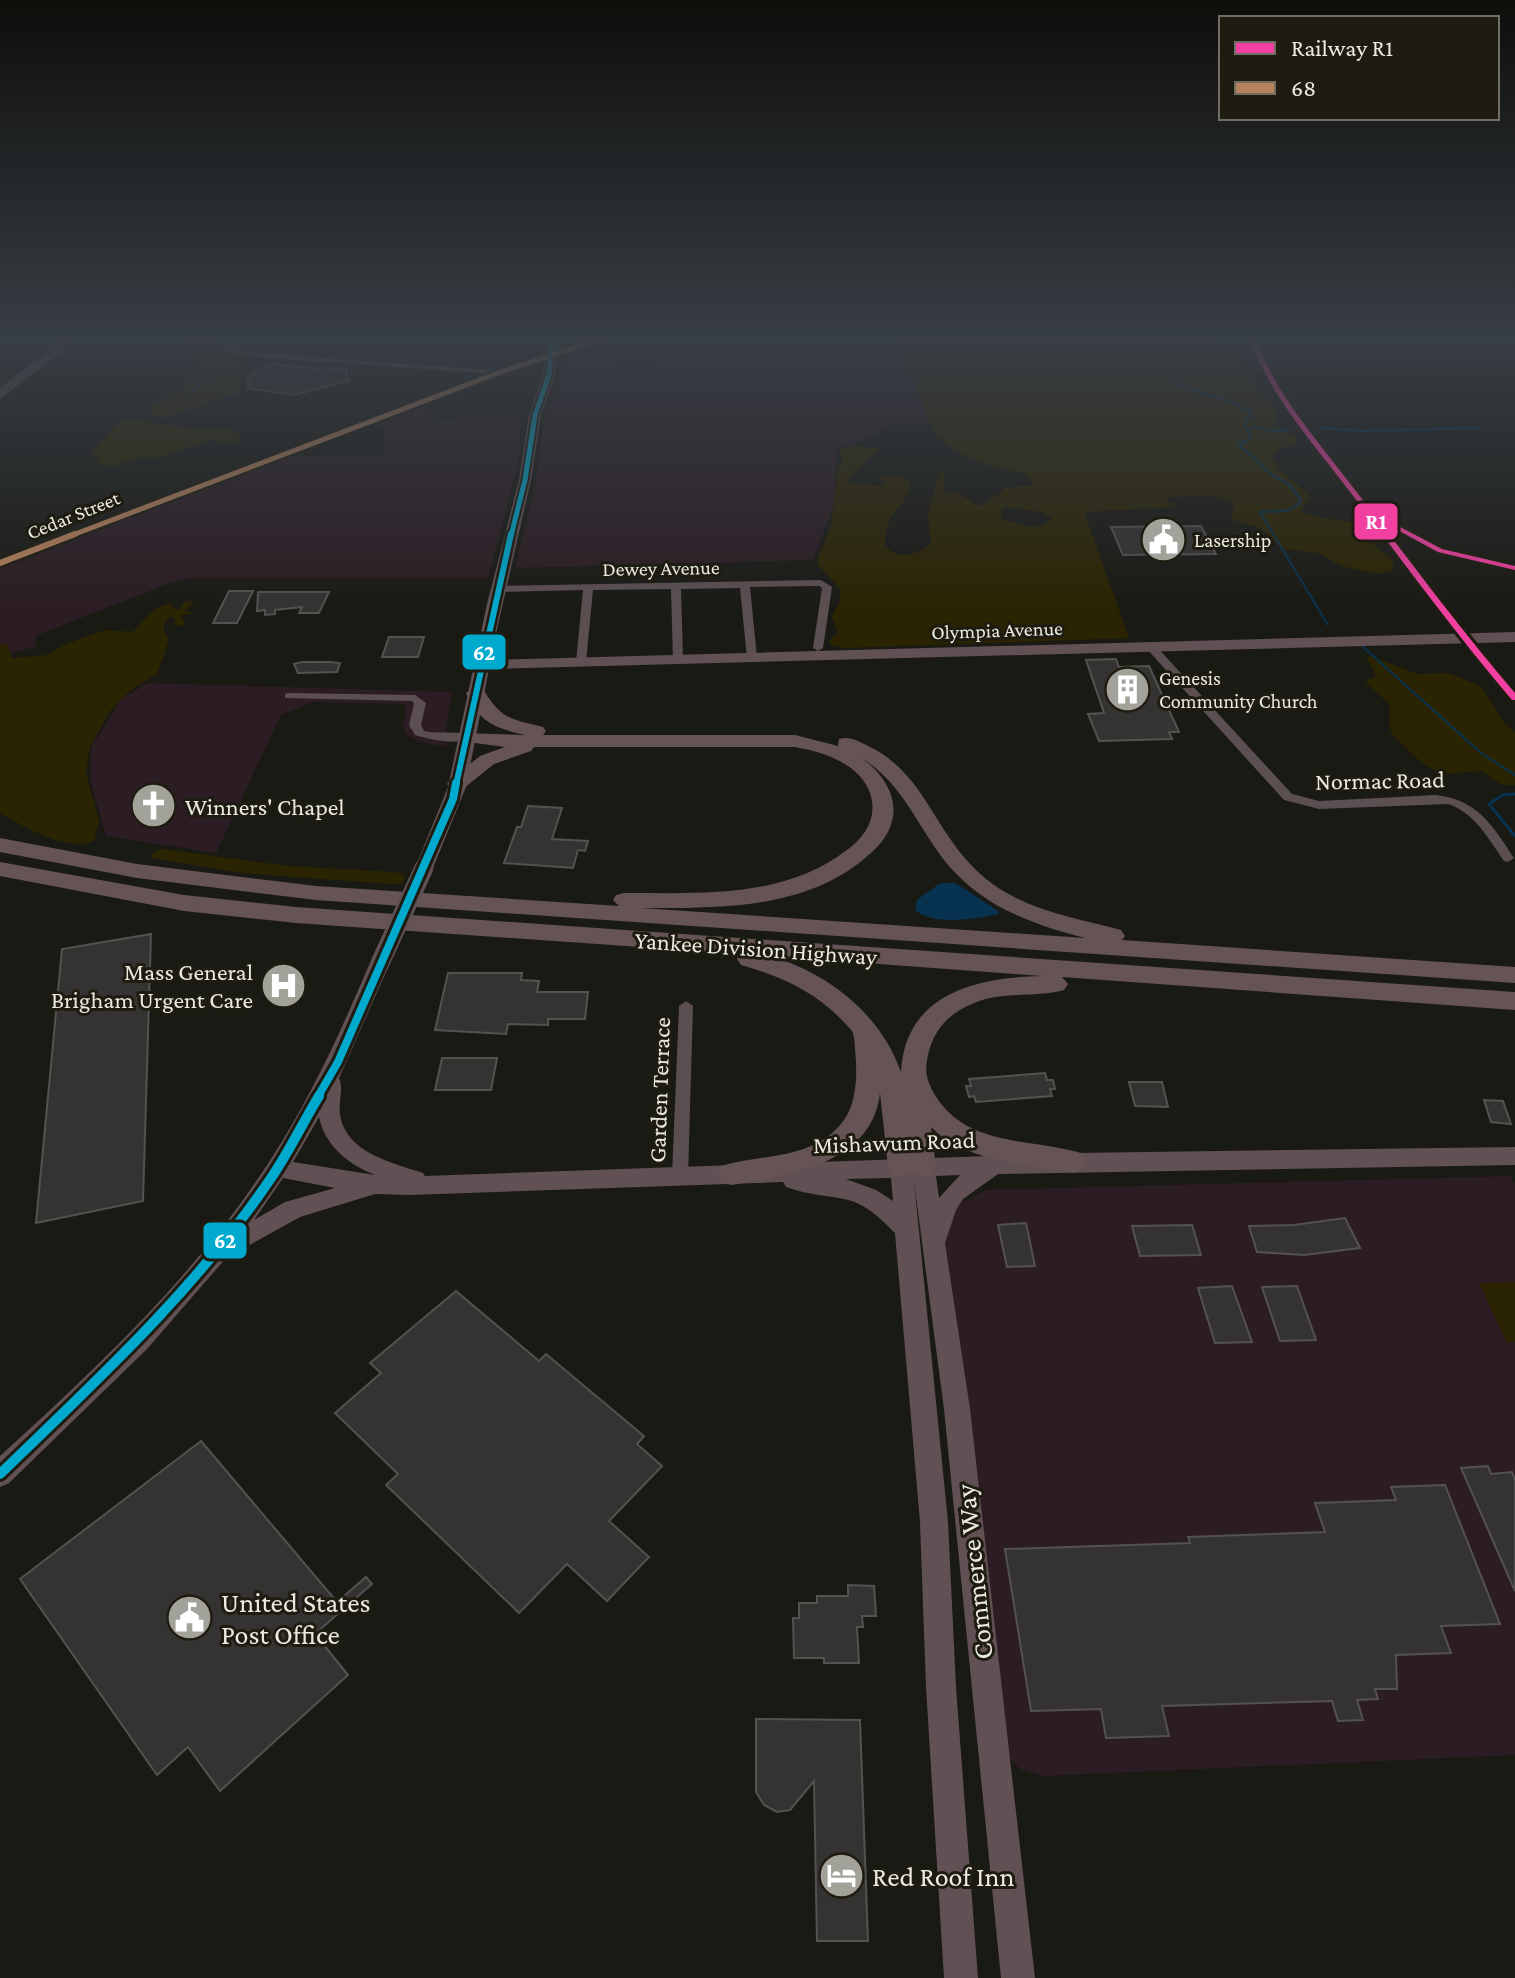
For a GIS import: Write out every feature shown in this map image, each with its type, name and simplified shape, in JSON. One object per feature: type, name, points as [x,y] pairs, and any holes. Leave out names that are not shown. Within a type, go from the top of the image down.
[{"type":"highway","points":[[476,693],[481,707],[493,718],[514,727],[538,731]]},
{"type":"highway","points":[[467,737],[538,731],[777,731],[832,739],[864,751],[892,768],[904,780],[971,878],[1017,907],[1056,922],[1114,936],[1285,960]]},
{"type":"highway","points":[[316,893],[581,899],[740,898],[795,887],[842,866],[870,843],[883,818],[881,796],[866,772],[846,757],[814,745],[776,740],[507,741],[467,737]]},
{"type":"highway","points":[[457,784],[480,765],[500,754],[527,747],[580,741]]},
{"type":"highway","points":[[0,834],[37,853]]},
{"type":"highway","name":"Yankee Division Highway","points":[[0,845],[160,875],[316,893],[1515,975]]},
{"type":"highway","name":"Yankee Division Highway","points":[[0,869],[184,903],[309,917],[1515,1001]]},
{"type":"highway","points":[[0,881],[184,903]]},
{"type":"highway","points":[[588,936],[735,956],[785,969],[808,979],[836,998],[881,1055],[912,1167]]},
{"type":"highway","points":[[912,1167],[915,1052],[929,1021],[955,1002],[999,987],[1068,984],[1360,991]]},
{"type":"highway","points":[[731,1174],[814,1158],[832,1149],[848,1135],[863,1111],[869,1085],[863,1029]]},
{"type":"highway","points":[[915,1081],[930,1111],[957,1135],[979,1144],[1074,1162]]},
{"type":"main road","points":[[447,1184],[409,1178],[382,1169],[345,1149],[332,1128],[328,1093],[338,1062],[424,868],[457,784],[497,589],[525,480],[533,428]]},
{"type":"main road","name":"Olympia Avenue","points":[[481,665],[1515,637]]},
{"type":"main road","points":[[0,1474],[101,1376],[216,1252],[277,1168],[338,1062]]},
{"type":"main road","name":"Mishawum Road","points":[[277,1168],[381,1186],[995,1164],[1515,1156]]},
{"type":"main road","points":[[934,1252],[947,1199],[964,1183],[995,1164]]},
{"type":"main road","name":"Commerce Way","points":[[912,1167],[906,1229],[934,1522],[942,1701],[961,1978]]},
{"type":"main road","name":"Commerce Way","points":[[912,1167],[934,1252],[957,1409],[1018,1978]]},
{"type":"main road","points":[[731,1174],[853,1188],[880,1201],[906,1229]]},
{"type":"main road","points":[[216,1252],[237,1244],[267,1223],[303,1205],[381,1186]]},
{"type":"street","name":"Cedar Street","points":[[0,563],[353,428]]},
{"type":"street","points":[[745,584],[752,658]]},
{"type":"street","name":"Dewey Avenue","points":[[497,589],[825,584],[818,648]]},
{"type":"street","points":[[676,586],[678,660]]},
{"type":"street","points":[[581,662],[588,588]]},
{"type":"street","name":"Normac Road","points":[[1150,646],[1288,797],[1319,805],[1439,798],[1457,802],[1477,814],[1508,858]]},
{"type":"street","points":[[289,696],[415,698],[420,703],[415,725],[419,733],[433,737],[467,737]]},
{"type":"street","name":"Garden Terrace","points":[[680,1176],[686,1006]]},
{"type":"shaded area","points":[[114,428],[232,429],[242,438],[235,444],[210,440],[156,458],[140,457],[114,466],[100,464],[91,452]]},
{"type":"shaded area","points":[[383,428],[521,428],[518,464],[488,578],[192,578],[175,581],[35,636],[36,647],[0,655],[0,567],[293,456],[386,454]]},
{"type":"shaded area","points":[[543,428],[884,428],[878,434],[836,449],[834,504],[813,560],[515,568],[536,482]]},
{"type":"shaded area","points":[[933,428],[1274,428],[1297,436],[1296,443],[1278,450],[1272,456],[1280,470],[1310,496],[1301,512],[1364,525],[1372,534],[1373,544],[1392,560],[1394,570],[1377,574],[1341,566],[1319,553],[1283,549],[1260,528],[1231,519],[1234,503],[1212,496],[1167,497],[1165,499],[1177,507],[1084,512],[1129,638],[843,648],[831,645],[829,641],[838,633],[832,616],[839,603],[840,589],[817,560],[831,526],[838,468],[842,462],[840,449],[856,446],[881,449],[848,479],[851,483],[880,486],[884,483],[878,475],[899,476],[911,482],[906,498],[892,515],[886,532],[885,545],[895,554],[913,554],[931,544],[928,517],[940,472],[944,473],[944,495],[955,491],[976,505],[983,505],[1006,488],[1033,485],[1025,473],[980,462],[958,452]],"holes":[[[1005,507],[1041,512],[1052,519],[1034,527],[1002,519],[1000,511]]]},
{"type":"shaded area","points":[[185,601],[195,602],[185,611],[196,613],[181,616],[185,621],[182,626],[174,626],[175,619],[171,616],[166,621],[164,630],[169,640],[157,674],[133,688],[110,711],[90,747],[86,773],[99,821],[94,841],[71,843],[59,840],[0,813],[0,644],[7,645],[12,658],[48,655],[64,645],[105,630],[133,632],[153,610],[173,602],[172,607],[179,610]]},
{"type":"shaded area","points":[[1371,656],[1417,674],[1448,673],[1481,686],[1505,724],[1515,732],[1515,785],[1502,785],[1482,771],[1441,774],[1421,762],[1393,735],[1390,704],[1365,682],[1375,677],[1375,671],[1366,658]]},
{"type":"shaded area","points":[[147,683],[452,692],[446,726],[447,747],[420,742],[408,736],[403,727],[406,704],[313,702],[281,715],[216,853],[106,836],[90,779],[91,748],[121,700]]},
{"type":"shaded area","points":[[156,850],[288,866],[393,872],[403,874],[405,878],[403,883],[392,884],[242,873],[150,858]]},
{"type":"shaded area","points":[[1510,1176],[1515,1184],[1515,1755],[1042,1776],[1020,1769],[1006,1755],[943,1238],[944,1229],[959,1204],[986,1190]]},
{"type":"shaded area","points":[[1515,1282],[1515,1342],[1507,1343],[1479,1283]]},
{"type":"water","points":[[954,882],[999,914],[944,920],[915,910],[917,900],[939,884]]},
{"type":"building","name":"Lasership","points":[[1201,526],[1216,554],[1123,555],[1111,527]]},
{"type":"building","points":[[229,591],[253,591],[237,623],[213,623]]},
{"type":"building","points":[[258,592],[329,592],[319,613],[299,613],[302,607],[275,610],[275,614],[265,615],[265,610],[257,611]]},
{"type":"building","points":[[389,637],[424,637],[418,657],[382,657]]},
{"type":"building","name":"Genesis Community Church","points":[[1116,659],[1119,667],[1149,666],[1179,732],[1169,732],[1172,739],[1099,741],[1088,714],[1104,713],[1086,660]]},
{"type":"building","points":[[340,663],[337,672],[298,673],[294,664]]},
{"type":"building","points":[[528,806],[562,808],[552,839],[588,841],[585,851],[578,850],[573,868],[504,863]]},
{"type":"building","points":[[151,934],[143,1201],[36,1223],[62,949]]},
{"type":"building","points":[[448,973],[522,973],[521,980],[539,981],[537,992],[588,992],[585,1019],[548,1019],[548,1025],[508,1024],[506,1034],[435,1030]]},
{"type":"building","points":[[442,1058],[497,1058],[491,1090],[435,1090]]},
{"type":"building","points":[[1045,1073],[1047,1080],[1053,1080],[1055,1089],[1050,1089],[1052,1096],[976,1102],[974,1096],[969,1097],[966,1086],[971,1086],[969,1079]]},
{"type":"building","points":[[1129,1082],[1162,1082],[1168,1107],[1135,1106]]},
{"type":"building","points":[[1484,1100],[1503,1101],[1511,1124],[1491,1122]]},
{"type":"building","points":[[1345,1218],[1360,1248],[1304,1255],[1257,1252],[1249,1226],[1294,1225]]},
{"type":"building","points":[[1026,1223],[1035,1266],[1007,1267],[998,1225]]},
{"type":"building","points":[[1192,1225],[1201,1255],[1140,1256],[1132,1226]]},
{"type":"building","points":[[1232,1286],[1252,1342],[1215,1343],[1198,1288]]},
{"type":"building","points":[[1297,1286],[1316,1340],[1280,1341],[1262,1287]]},
{"type":"building","points":[[456,1291],[539,1361],[546,1354],[644,1436],[637,1444],[662,1466],[609,1521],[649,1557],[607,1601],[567,1564],[519,1613],[386,1485],[398,1474],[335,1413],[381,1373],[370,1363]]},
{"type":"building","name":"United States Post Office","points":[[201,1441],[337,1602],[366,1577],[372,1584],[315,1634],[348,1675],[220,1791],[188,1747],[157,1775],[20,1579]]},
{"type":"building","points":[[1488,1466],[1491,1474],[1512,1472],[1515,1480],[1515,1591],[1461,1468]]},
{"type":"building","points":[[1445,1485],[1500,1624],[1441,1626],[1451,1653],[1396,1655],[1397,1689],[1375,1689],[1378,1699],[1357,1700],[1363,1720],[1338,1721],[1332,1701],[1162,1706],[1169,1736],[1106,1738],[1101,1709],[1031,1711],[1005,1549],[1190,1543],[1188,1537],[1325,1532],[1315,1503],[1396,1500],[1391,1487]]},
{"type":"building","points":[[848,1585],[874,1586],[876,1616],[862,1616],[863,1627],[857,1627],[859,1663],[824,1663],[824,1658],[794,1658],[793,1618],[799,1618],[799,1603],[817,1603],[817,1596],[848,1596]]},
{"type":"building","name":"Red Roof Inn","points":[[756,1719],[860,1720],[868,1941],[817,1941],[814,1781],[790,1810],[777,1812],[764,1805],[756,1792]]},
{"type":"waterway","points":[[1246,428],[1251,438],[1238,445],[1272,476],[1291,487],[1301,502],[1288,511],[1260,512],[1328,625]]},
{"type":"waterway","points":[[1263,428],[1291,430]]},
{"type":"waterway","points":[[1325,428],[1362,431],[1467,428]]},
{"type":"waterway","points":[[1363,647],[1481,753],[1515,775]]},
{"type":"waterway","points":[[1515,794],[1503,795],[1489,804],[1515,836]]},
{"type":"railway","points":[[1361,497],[1413,536],[1452,552],[1515,568]]},
{"type":"rail line","name":"R1","points":[[1303,428],[1452,622],[1515,698]]},
{"type":"rail line","name":"R1","points":[[1383,520],[1440,551],[1515,568]]},
{"type":"transit line","name":"68","points":[[0,563],[353,428]]},
{"type":"transit line","name":"62","points":[[0,1474],[90,1387],[209,1261],[270,1180],[338,1062],[453,799],[494,604],[525,480],[533,428]]},
{"type":"place","name":"Lasership","points":[[1163,540]]},
{"type":"place","name":"Genesis Community Church","points":[[1128,690]]},
{"type":"place","name":"Winners' Chapel","points":[[154,806]]},
{"type":"place","name":"Mass General Brigham Urgent Care","points":[[284,985]]},
{"type":"place","name":"United States Post Office","points":[[190,1618]]},
{"type":"place","name":"Red Roof Inn","points":[[841,1876]]}]
